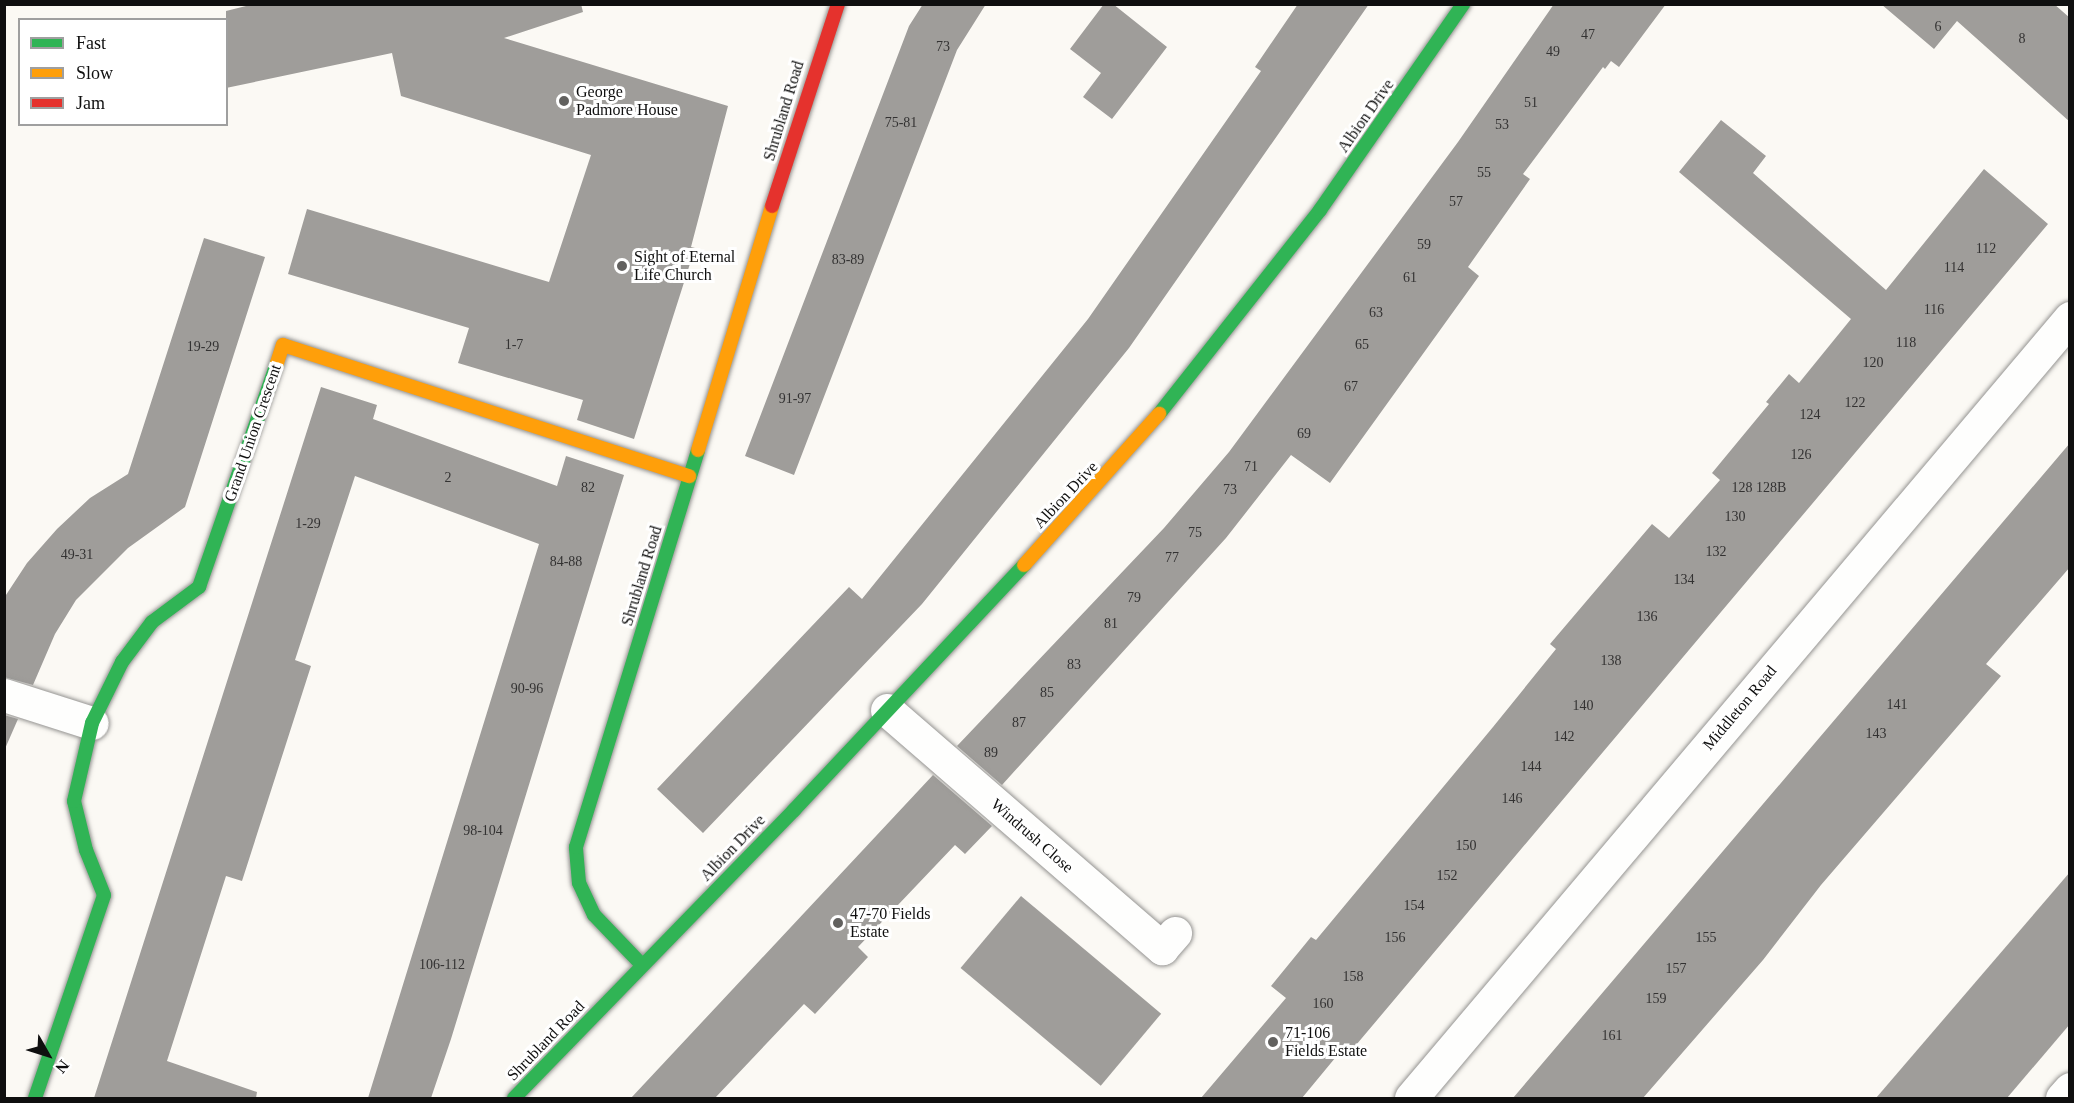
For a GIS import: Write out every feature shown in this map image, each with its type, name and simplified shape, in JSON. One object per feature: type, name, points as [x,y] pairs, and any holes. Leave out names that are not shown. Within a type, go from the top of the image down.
[{"type":"street","name":"Shrubland Road","points":[[514,1098],[642,965],[594,915],[579,884],[576,847],[820,50],[838,4]]},
{"type":"street","name":"Albion Drive","points":[[642,965],[887,710],[1107,476],[1213,349],[1320,210],[1463,4]]},
{"type":"street","name":"Middleton Road","points":[[1411,1098],[2070,318]]},
{"type":"street","name":"Grand Union Crescent","points":[[35,1098],[104,895],[86,850],[74,801],[92,723],[122,662],[152,622],[199,586],[283,345],[689,476]]},
{"type":"street","points":[[4,695],[92,723]]},
{"type":"street","name":"Windrush Close","points":[[887,710],[1162,948],[1175,933]]},
{"type":"street","points":[[2062,1098],[2070,1089]]},
{"type":"building","points":[[254,4],[581,4],[583,12],[504,38],[728,106],[691,247],[695,248],[634,439],[577,420],[583,400],[458,363],[469,328],[288,274],[307,209],[549,282],[591,155],[401,96],[392,53],[228,88],[228,18],[226,18],[226,11]]},
{"type":"building","points":[[923,4],[986,4],[957,50],[794,475],[745,456],[909,26]]},
{"type":"building","points":[[1104,4],[1113,4],[1167,47],[1112,119],[1083,97],[1101,73],[1070,49]]},
{"type":"building","points":[[1298,4],[1369,4],[1129,348],[922,604],[703,833],[657,789],[849,587],[862,599],[1088,319],[1261,71],[1255,67]]},
{"type":"building","points":[[1554,4],[1666,4],[1619,67],[1611,61],[1605,69],[1603,67],[1523,174],[1530,179],[1468,267],[1479,276],[1330,483],[1291,455],[1226,538],[1002,785],[957,746],[1164,528],[1229,452],[1458,142]]},
{"type":"building","points":[[1881,4],[2054,4],[2070,18],[2070,122],[1957,21],[1934,49]]},
{"type":"building","points":[[1721,120],[1766,156],[1753,173],[1886,290],[1984,169],[2048,224],[1351,1051],[1345,1046],[1302,1098],[1201,1098],[1286,998],[1271,986],[1311,937],[1316,940],[1493,727],[1556,649],[1550,644],[1652,524],[1669,538],[1720,480],[1712,473],[1769,404],[1766,402],[1789,374],[1799,383],[1851,319],[1679,172]]},
{"type":"building","points":[[204,238],[265,257],[185,507],[128,548],[76,600],[55,634],[33,685],[4,677],[4,598],[27,563],[57,529],[90,498],[128,474]]},
{"type":"building","points":[[321,387],[377,405],[373,419],[557,486],[566,456],[624,475],[451,1039],[431,1098],[368,1098],[539,544],[355,476],[295,660],[311,666],[242,881],[226,876],[167,1061],[257,1092],[256,1098],[94,1098]]},
{"type":"building","points":[[2070,443],[2070,567],[1986,664],[2001,676],[1821,885],[1763,960],[1643,1098],[1513,1098]]},
{"type":"building","points":[[4,715],[18,719],[4,751]]},
{"type":"building","name":"47-70 Fields Estate","points":[[933,775],[992,826],[965,854],[955,845],[858,947],[868,957],[815,1014],[804,1004],[715,1098],[631,1098]]},
{"type":"building","points":[[2070,872],[2070,1024],[2007,1098],[1876,1098]]},
{"type":"building","points":[[1021,896],[1161,1014],[1101,1086],[961,968]]},
{"type":"traffic: fast","points":[[1159,414],[1320,210],[1463,4]]},
{"type":"traffic: fast","points":[[35,1098],[104,895],[86,850],[74,801],[92,723],[122,662],[152,622],[199,587],[277,363]]},
{"type":"traffic: fast","points":[[642,965],[594,915],[579,883],[576,847],[698,450]]},
{"type":"traffic: fast","points":[[514,1098],[794,810],[1024,565]]},
{"type":"traffic: slow","points":[[698,450],[772,206]]},
{"type":"traffic: slow","points":[[277,363],[283,345],[689,476]]},
{"type":"traffic: slow","points":[[1024,565],[1159,414]]},
{"type":"traffic: jam","points":[[772,206],[838,4]]},
{"type":"place","name":"George Padmore House","points":[[564,101]]},
{"type":"place","name":"Sight of Eternal Life Church","points":[[622,266]]},
{"type":"place","name":"47-70 Fields Estate","points":[[838,923]]},
{"type":"place","name":"71-106 Fields Estate","points":[[1273,1042]]}]
